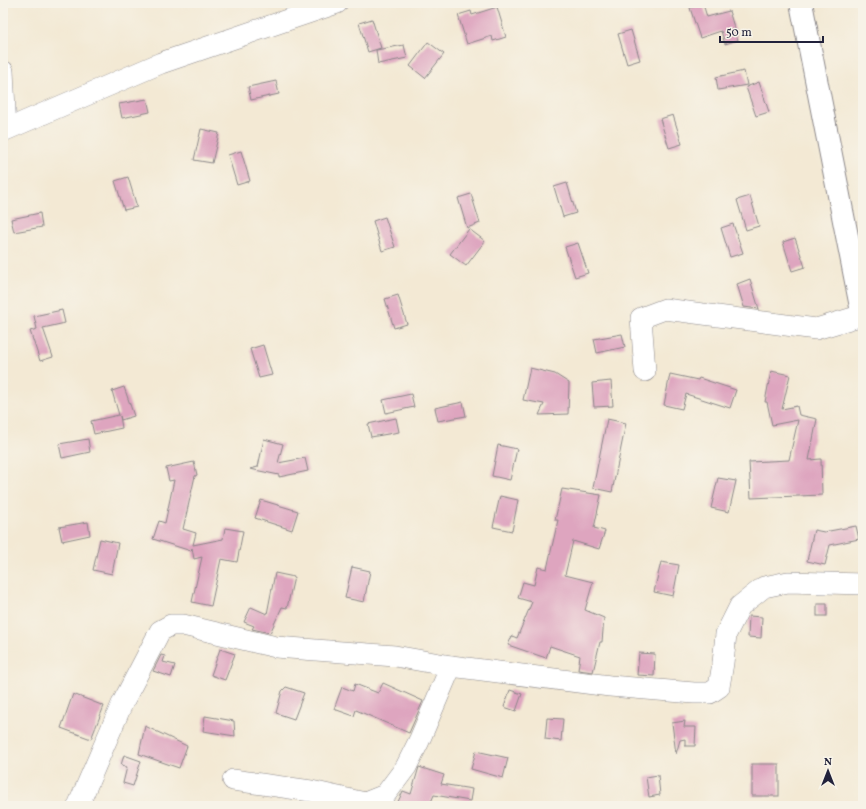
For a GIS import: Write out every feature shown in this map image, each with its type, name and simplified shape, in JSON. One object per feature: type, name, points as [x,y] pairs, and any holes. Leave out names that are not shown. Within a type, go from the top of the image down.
[{"type":"highway","points":[[801,3],[863,316]]},
{"type":"street","points":[[3,71],[5,130],[161,63],[337,3]]},
{"type":"street","points":[[645,371],[641,318],[665,309],[816,329],[863,316]]},
{"type":"street","points":[[78,806],[122,704],[142,669],[150,648],[160,631],[171,625],[183,625],[276,647],[395,656],[451,666],[610,686],[710,693],[719,687],[724,663],[726,634],[740,606],[764,587],[788,582],[863,584]]},
{"type":"street","points":[[233,780],[312,791],[365,803],[385,795],[406,767],[419,742],[451,666]]},
{"type":"building","points":[[703,4],[707,17],[729,11],[738,40],[725,44],[721,31],[700,38],[690,8]]},
{"type":"building","points":[[497,7],[506,37],[493,41],[492,36],[467,44],[458,15],[471,11],[472,15]]},
{"type":"building","points":[[372,19],[381,48],[368,52],[359,23]]},
{"type":"building","points":[[631,30],[640,60],[627,64],[618,34]]},
{"type":"building","points":[[428,42],[444,54],[425,78],[410,66]]},
{"type":"building","points":[[404,45],[407,58],[378,64],[376,50]]},
{"type":"building","points":[[744,71],[747,85],[718,90],[716,77]]},
{"type":"building","points":[[276,81],[279,94],[251,100],[248,87]]},
{"type":"building","points":[[759,82],[769,112],[756,116],[746,87]]},
{"type":"building","points":[[147,99],[150,112],[122,118],[119,104]]},
{"type":"building","points":[[673,115],[682,144],[669,148],[660,119]]},
{"type":"building","points":[[201,129],[219,133],[212,163],[194,160]]},
{"type":"building","points":[[241,151],[250,181],[237,185],[228,155]]},
{"type":"building","points":[[128,177],[137,207],[124,210],[115,181]]},
{"type":"building","points":[[567,183],[576,213],[563,217],[554,187]]},
{"type":"building","points":[[471,194],[480,223],[467,228],[458,198]]},
{"type":"building","points":[[750,196],[759,226],[746,230],[737,200]]},
{"type":"building","points":[[40,213],[42,227],[14,232],[11,219]]},
{"type":"building","points":[[385,217],[395,247],[382,251],[373,221]]},
{"type":"building","points":[[733,224],[743,253],[730,257],[721,228]]},
{"type":"building","points":[[469,229],[485,241],[466,266],[450,254]]},
{"type":"building","points":[[795,238],[805,267],[792,271],[783,242]]},
{"type":"building","points":[[578,243],[588,273],[575,277],[565,247]]},
{"type":"building","points":[[750,279],[759,309],[744,307],[737,284]]},
{"type":"building","points":[[398,295],[407,324],[394,328],[385,299]]},
{"type":"building","points":[[62,310],[65,323],[43,328],[53,357],[40,361],[30,331],[37,329],[34,316]]},
{"type":"building","points":[[622,334],[625,347],[597,353],[594,339]]},
{"type":"building","points":[[263,345],[272,375],[259,378],[250,349]]},
{"type":"building","points":[[530,368],[555,374],[569,383],[568,414],[539,415],[544,404],[523,400]]},
{"type":"building","points":[[771,371],[790,375],[782,409],[797,406],[799,415],[817,419],[809,460],[821,459],[822,495],[751,498],[749,462],[789,460],[798,420],[772,425],[767,402],[765,402]]},
{"type":"building","points":[[670,374],[698,380],[699,378],[736,390],[730,408],[686,394],[682,409],[664,405]]},
{"type":"building","points":[[611,381],[613,406],[594,407],[592,383]]},
{"type":"building","points":[[124,387],[134,416],[121,420],[120,416],[122,428],[94,434],[91,421],[119,415],[112,391]]},
{"type":"building","points":[[411,394],[414,407],[386,413],[383,400]]},
{"type":"building","points":[[463,402],[466,416],[438,421],[435,408]]},
{"type":"building","points":[[396,418],[399,432],[371,437],[368,424]]},
{"type":"building","points":[[607,419],[626,423],[612,492],[593,488]]},
{"type":"building","points":[[88,439],[90,452],[62,458],[59,444]]},
{"type":"building","points":[[264,439],[283,444],[278,463],[305,458],[308,471],[279,477],[279,475],[250,469],[258,467]]},
{"type":"building","points":[[498,445],[517,449],[510,480],[492,476]]},
{"type":"building","points":[[194,462],[197,475],[195,476],[183,529],[196,533],[193,545],[223,539],[225,528],[243,531],[237,562],[221,559],[211,606],[192,602],[202,557],[194,559],[192,548],[191,551],[153,539],[159,521],[165,523],[174,480],[169,481],[166,468]]},
{"type":"building","points":[[718,478],[736,481],[729,512],[711,508]]},
{"type":"building","points":[[562,489],[601,495],[594,528],[605,531],[599,549],[573,541],[565,575],[593,582],[585,610],[604,618],[602,642],[600,642],[593,672],[578,670],[580,656],[550,646],[546,658],[508,645],[512,636],[517,638],[532,602],[518,598],[523,582],[534,585],[538,567],[547,569],[558,520],[555,520]]},
{"type":"building","points":[[500,496],[518,500],[512,531],[493,527]]},
{"type":"building","points":[[261,500],[298,511],[292,530],[255,518]]},
{"type":"building","points":[[88,522],[90,535],[62,541],[59,527]]},
{"type":"building","points":[[856,526],[859,539],[830,545],[825,565],[807,561],[814,530],[824,532]]},
{"type":"building","points":[[100,539],[118,543],[112,574],[93,570]]},
{"type":"building","points":[[661,562],[679,565],[673,596],[654,592]]},
{"type":"building","points":[[352,567],[370,571],[364,602],[345,598]]},
{"type":"building","points":[[275,573],[294,577],[287,608],[282,607],[270,633],[252,629],[254,626],[244,622],[251,607],[267,614]]},
{"type":"building","points":[[817,604],[827,604],[827,616],[817,616]]},
{"type":"building","points":[[749,616],[762,617],[761,638],[748,637]]},
{"type":"building","points":[[220,649],[235,654],[225,680],[211,675]]},
{"type":"building","points":[[639,653],[655,654],[654,676],[637,675]]},
{"type":"building","points":[[161,655],[165,656],[163,662],[175,665],[171,677],[153,671]]},
{"type":"building","points":[[383,683],[423,701],[409,733],[356,710],[354,716],[334,709],[342,687],[353,691],[355,684],[378,693]]},
{"type":"building","points":[[286,687],[304,693],[294,719],[276,713],[282,691]]},
{"type":"building","points":[[510,690],[522,694],[516,711],[504,707]]},
{"type":"building","points":[[73,694],[104,706],[91,739],[61,728]]},
{"type":"building","points":[[205,716],[234,721],[235,736],[203,731]]},
{"type":"building","points":[[547,718],[563,719],[561,741],[545,739]]},
{"type":"building","points":[[685,721],[684,727],[696,727],[695,746],[685,746],[685,739],[680,740],[676,754],[672,723]]},
{"type":"building","points":[[145,726],[187,746],[179,768],[139,754]]},
{"type":"building","points":[[476,751],[508,758],[503,778],[471,769]]},
{"type":"building","points":[[124,755],[141,761],[133,786],[123,783],[127,767],[121,765]]},
{"type":"building","points":[[752,764],[779,764],[779,796],[752,796]]},
{"type":"building","points":[[419,767],[444,775],[441,784],[472,789],[470,801],[434,795],[431,802],[439,806],[396,806],[403,791],[411,794]]},
{"type":"building","points":[[658,775],[660,795],[649,797],[646,777]]}]
